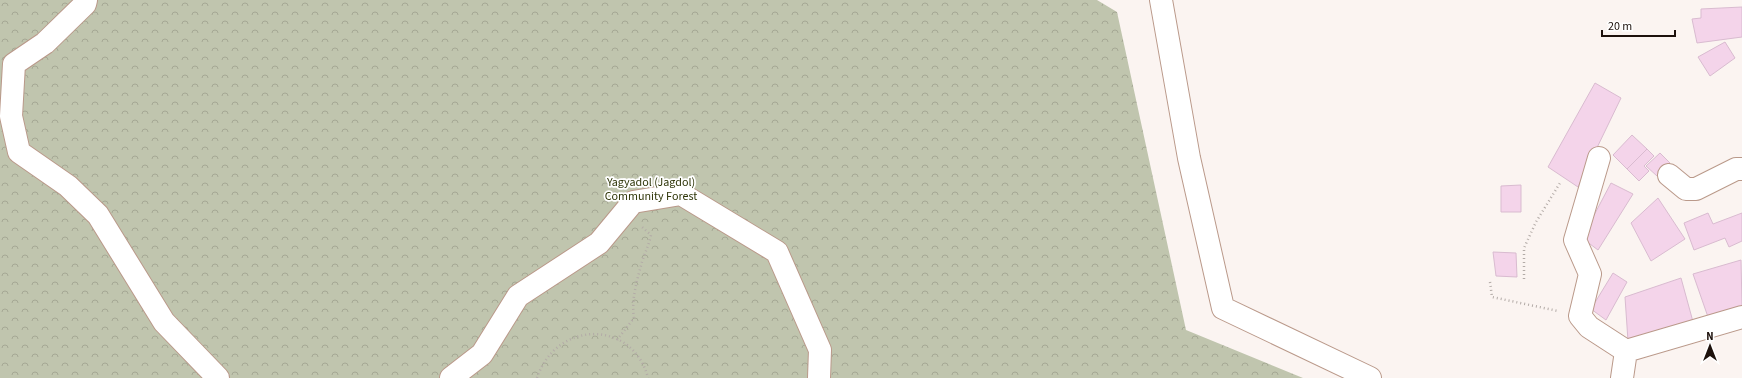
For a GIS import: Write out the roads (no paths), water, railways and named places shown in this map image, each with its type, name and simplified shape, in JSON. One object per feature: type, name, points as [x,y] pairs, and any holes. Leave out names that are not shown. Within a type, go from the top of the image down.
[{"type":"street","points":[[86,0],[85,4],[45,43],[14,64],[10,116],[20,152],[68,186],[98,215],[164,322],[218,378]]},
{"type":"street","points":[[1161,0],[1189,158],[1223,308],[1370,378]]},
{"type":"street","points":[[1599,158],[1575,240],[1590,274],[1580,316],[1589,327],[1626,351],[1742,316]]},
{"type":"street","points":[[1669,175],[1686,188],[1696,188],[1736,169],[1742,169]]},
{"type":"street","points":[[451,378],[482,354],[518,296],[600,243],[633,202],[680,194],[777,252],[820,350],[819,378]]},
{"type":"street","points":[[1622,378],[1626,351]]},
{"type":"park label","name":"Yagyadol (Jagdol) Community Forest","points":[[651,189]]}]
